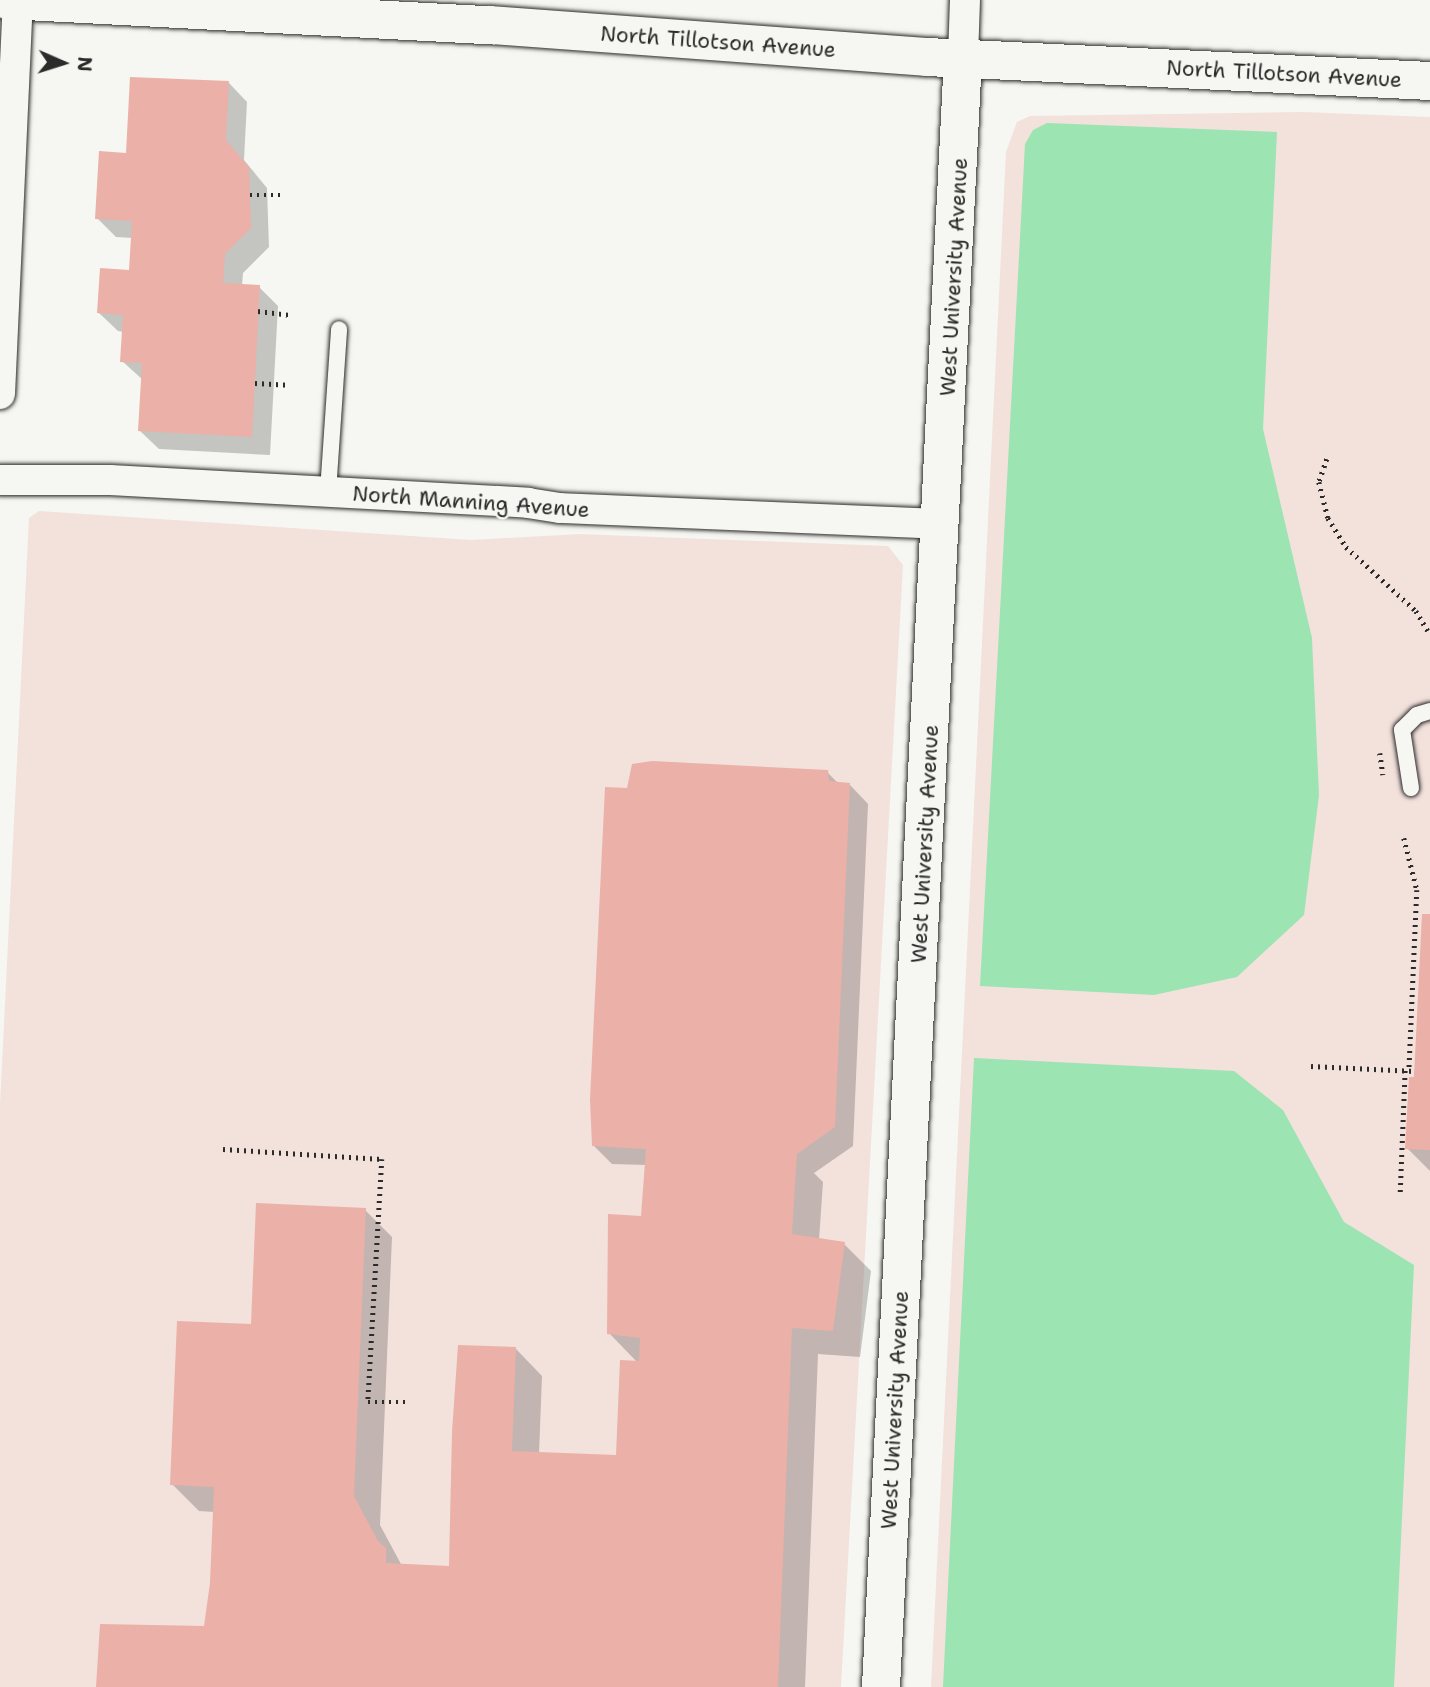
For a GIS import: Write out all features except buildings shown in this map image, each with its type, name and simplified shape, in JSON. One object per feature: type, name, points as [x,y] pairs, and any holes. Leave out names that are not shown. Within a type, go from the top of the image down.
[{"type":"street","name":"North Tillotson Avenue","points":[[14,0],[491,25],[927,58],[963,57],[1430,81]]},
{"type":"street","points":[[0,394],[14,0]]},
{"type":"street","name":"West University Avenue","points":[[881,1687],[942,524],[965,0]]},
{"type":"street","name":"North Manning Avenue","points":[[0,480],[110,480],[528,503],[560,509],[942,524]]},
{"type":"lane","points":[[328,492],[339,329]]},
{"type":"lane","points":[[1411,788],[1402,730],[1417,715],[1430,711]]},
{"type":"path","points":[[250,195],[281,195]]},
{"type":"path","points":[[258,312],[292,315]]},
{"type":"path","points":[[255,383],[288,385]]},
{"type":"path","points":[[1327,459],[1320,482],[1328,518],[1346,547],[1416,611],[1428,631]]},
{"type":"path","points":[[1400,1192],[1410,1070],[1416,890],[1404,838]]},
{"type":"path","points":[[1311,1066],[1410,1070]]},
{"type":"path","points":[[223,1149],[382,1159],[368,1402],[408,1402]]},
{"type":"shaded area","points":[[1302,112],[1430,117],[1430,1687],[931,1687],[1006,152],[1017,122],[1030,116]]},
{"type":"shaded area","points":[[39,511],[471,540],[580,534],[888,546],[903,565],[841,1687],[0,1687],[0,1105],[29,518]]},
{"type":"green space","points":[[1047,123],[1277,132],[1263,429],[1312,638],[1319,795],[1304,915],[1237,977],[1154,995],[980,986],[1025,144],[1033,130]]},
{"type":"green space","points":[[974,1058],[1234,1071],[1283,1110],[1344,1222],[1414,1265],[1394,1687],[943,1687]]}]
